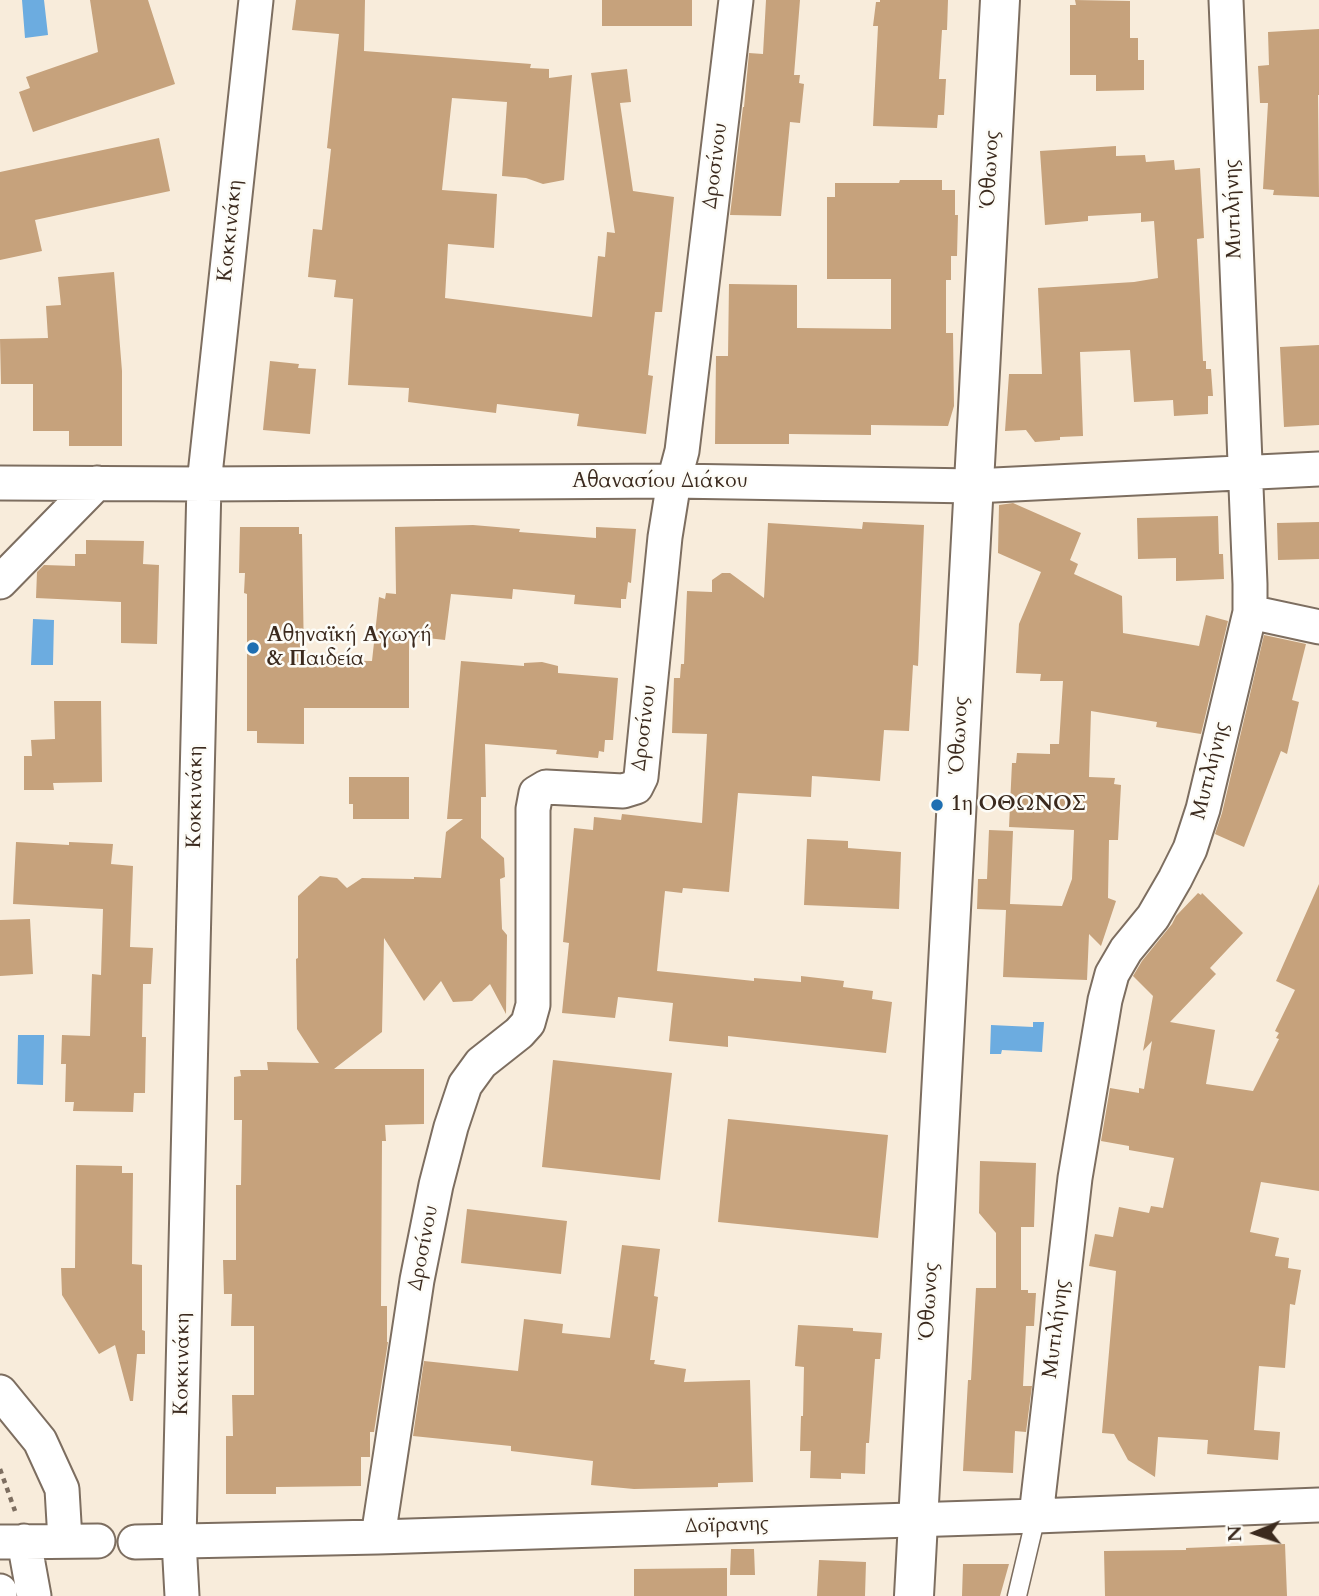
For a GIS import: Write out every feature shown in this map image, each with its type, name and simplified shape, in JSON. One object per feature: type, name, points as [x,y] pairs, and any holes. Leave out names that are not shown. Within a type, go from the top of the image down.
[{"type":"street","name":"Κοκκινάκη","points":[[182,1596],[179,1542],[204,484],[256,0]]},
{"type":"street","name":"Δροσίνου","points":[[379,1537],[417,1280],[436,1185],[451,1128],[465,1085],[481,1063],[528,1023],[533,1005],[533,809],[536,793],[547,787],[623,791],[636,787],[641,777],[665,537],[682,451],[736,0]]},
{"type":"street","name":"Όθωνος","points":[[914,1596],[1000,0]]},
{"type":"street","name":"Μυτιλήνης","points":[[1036,1516],[1074,1178],[1105,1000],[1112,975],[1126,950],[1153,918],[1189,849],[1203,810],[1250,612],[1226,0]]},
{"type":"street","name":"Αθανασίου Διάκου","points":[[0,483],[674,481],[974,486],[1319,469]]},
{"type":"street","points":[[0,582],[97,483]]},
{"type":"street","points":[[1250,612],[1319,627]]},
{"type":"street","points":[[0,1392],[40,1441],[62,1489],[65,1541]]},
{"type":"street","name":"Δοϊρανης","points":[[135,1542],[919,1520],[1319,1504]]},
{"type":"street","points":[[34,1596],[12,1541],[98,1541]]},
{"type":"lane","points":[[1017,1596],[1036,1516]]},
{"type":"path","points":[[0,1469],[12,1541]]},
{"type":"water","points":[[22,0],[44,0],[48,35],[25,38]]},
{"type":"water","points":[[33,619],[54,620],[53,665],[31,665]]},
{"type":"water","points":[[1033,1022],[1044,1022],[1042,1052],[1002,1050],[1001,1054],[990,1054],[991,1025],[1033,1027]]},
{"type":"water","points":[[18,1035],[44,1035],[43,1085],[17,1084]]},
{"type":"building","points":[[90,0],[148,0],[175,84],[33,132],[19,92],[30,88],[26,77],[98,52]]},
{"type":"building","points":[[296,0],[365,0],[364,51],[531,64],[530,68],[549,69],[549,78],[572,75],[564,180],[543,184],[526,178],[502,176],[507,102],[452,98],[442,190],[497,194],[494,248],[448,244],[445,298],[592,317],[598,256],[605,257],[607,232],[615,233],[591,73],[627,69],[631,102],[620,103],[633,191],[674,197],[662,312],[655,312],[648,375],[653,376],[646,434],[577,426],[579,414],[497,404],[496,413],[408,402],[409,388],[348,385],[353,299],[334,297],[336,280],[308,277],[313,229],[322,230],[331,149],[327,148],[339,34],[292,30]]},
{"type":"building","points":[[602,0],[692,0],[692,26],[602,26]]},
{"type":"building","points":[[766,0],[800,0],[794,75],[800,75],[799,83],[804,84],[800,123],[790,122],[781,216],[730,215],[749,53],[763,54]]},
{"type":"building","points":[[948,0],[947,30],[942,30],[939,79],[946,79],[944,115],[938,115],[937,128],[873,126],[878,26],[873,26],[876,2]]},
{"type":"building","points":[[1075,0],[1130,1],[1130,38],[1138,38],[1138,60],[1144,60],[1144,90],[1096,91],[1096,75],[1070,75],[1070,5],[1076,5]]},
{"type":"building","points":[[1319,29],[1319,197],[1273,195],[1274,190],[1263,189],[1268,103],[1260,103],[1258,66],[1269,65],[1268,32]]},
{"type":"building","points":[[159,138],[170,191],[35,220],[42,251],[0,260],[0,172]]},
{"type":"building","points":[[1116,146],[1116,156],[1145,155],[1146,162],[1174,160],[1175,170],[1200,168],[1204,238],[1197,239],[1203,361],[1206,361],[1206,369],[1211,369],[1213,396],[1208,396],[1208,414],[1174,416],[1173,400],[1134,402],[1130,350],[1080,352],[1083,436],[1035,442],[1026,430],[1005,431],[1009,374],[1042,374],[1038,288],[1158,278],[1154,221],[1141,222],[1141,213],[1088,216],[1088,221],[1045,225],[1040,151]]},
{"type":"building","points":[[900,180],[942,180],[942,190],[955,190],[955,215],[958,215],[957,256],[951,256],[951,280],[946,280],[946,333],[953,333],[954,406],[948,426],[871,425],[871,435],[789,434],[789,444],[715,444],[716,356],[728,356],[729,284],[797,285],[797,328],[891,329],[891,279],[827,279],[827,197],[835,197],[835,183],[899,183]]},
{"type":"building","points":[[114,272],[122,371],[122,446],[69,446],[69,431],[33,431],[33,384],[1,384],[0,339],[48,338],[46,306],[61,305],[58,277]]},
{"type":"building","points":[[1319,345],[1319,425],[1284,427],[1280,347]]},
{"type":"building","points":[[270,361],[316,369],[310,434],[263,430]]},
{"type":"building","points":[[1013,503],[1081,533],[1070,560],[1078,564],[1074,574],[1122,596],[1123,633],[1199,646],[1206,615],[1228,621],[1201,734],[1156,727],[1157,722],[1091,711],[1089,777],[1115,778],[1114,784],[1121,785],[1118,840],[1109,840],[1108,898],[1116,901],[1101,946],[1089,934],[1087,980],[1003,977],[1006,910],[977,909],[978,879],[987,879],[989,830],[1013,831],[1010,904],[1062,906],[1072,879],[1074,830],[1009,827],[1012,763],[1016,763],[1017,753],[1050,754],[1050,744],[1059,744],[1063,681],[1040,681],[1041,674],[1016,673],[1019,624],[1041,572],[998,553],[999,505]]},
{"type":"building","points":[[1218,516],[1219,554],[1223,554],[1224,579],[1176,581],[1176,558],[1138,559],[1137,518]]},
{"type":"building","points":[[863,522],[924,525],[918,666],[913,665],[909,731],[884,730],[880,781],[812,776],[811,797],[738,793],[729,892],[683,888],[682,893],[665,891],[657,971],[754,981],[754,978],[801,982],[801,976],[844,981],[843,987],[873,991],[872,999],[892,1002],[886,1053],[728,1036],[728,1047],[669,1041],[673,1003],[618,997],[615,1018],[562,1013],[569,943],[563,942],[574,828],[593,830],[594,817],[621,820],[622,814],[702,823],[707,734],[672,733],[674,678],[680,678],[681,664],[684,664],[687,591],[712,592],[712,580],[722,573],[730,573],[764,598],[768,523],[862,529]]},
{"type":"building","points":[[1319,522],[1319,559],[1278,560],[1277,523]]},
{"type":"building","points":[[473,525],[520,529],[519,532],[596,538],[596,527],[636,529],[631,583],[628,582],[626,599],[621,599],[621,608],[574,604],[575,595],[513,589],[512,599],[451,594],[445,640],[409,636],[409,708],[304,708],[304,744],[257,743],[257,731],[247,731],[247,594],[244,593],[245,573],[239,573],[240,527],[299,527],[299,534],[302,534],[304,660],[372,661],[379,597],[385,599],[386,593],[396,594],[395,527]]},
{"type":"building","points":[[86,540],[144,541],[143,564],[159,565],[157,644],[121,643],[121,602],[36,598],[37,572],[44,565],[75,566],[75,554],[86,554]]},
{"type":"building","points":[[1264,635],[1306,644],[1292,700],[1299,702],[1287,754],[1281,751],[1244,847],[1215,834]]},
{"type":"building","points":[[461,661],[524,666],[524,663],[542,662],[558,666],[558,673],[618,678],[613,740],[605,740],[604,752],[599,751],[598,758],[556,754],[557,750],[485,744],[486,797],[481,797],[481,838],[504,858],[505,877],[500,879],[502,929],[507,935],[506,1014],[490,984],[472,1001],[453,1002],[441,981],[424,1001],[384,938],[382,1032],[334,1069],[424,1069],[424,1124],[385,1125],[386,1141],[382,1141],[381,1306],[387,1306],[388,1342],[374,1432],[370,1432],[370,1457],[361,1457],[361,1486],[276,1487],[276,1494],[226,1494],[226,1436],[233,1436],[232,1395],[254,1395],[254,1326],[231,1326],[232,1294],[224,1294],[223,1260],[236,1260],[236,1185],[241,1185],[242,1120],[234,1120],[234,1077],[241,1076],[240,1070],[268,1070],[267,1062],[319,1063],[297,1029],[298,896],[320,876],[337,878],[347,888],[362,878],[441,878],[446,832],[463,819],[447,819]]},
{"type":"building","points":[[54,701],[101,701],[102,782],[53,783],[54,790],[24,790],[24,756],[32,756],[31,740],[55,739]]},
{"type":"building","points":[[349,777],[409,777],[409,819],[353,819],[353,804],[349,804]]},
{"type":"building","points":[[807,839],[848,841],[848,848],[901,852],[899,909],[804,905]]},
{"type":"building","points":[[16,842],[113,844],[111,864],[133,866],[130,947],[153,948],[151,984],[143,984],[145,1093],[134,1093],[133,1112],[73,1111],[74,1102],[65,1102],[66,1064],[61,1064],[62,1035],[90,1036],[92,974],[101,975],[103,909],[13,904]]},
{"type":"building","points":[[1319,884],[1319,1191],[1261,1182],[1250,1232],[1279,1238],[1275,1256],[1289,1258],[1288,1268],[1301,1270],[1295,1305],[1290,1304],[1285,1368],[1259,1366],[1254,1430],[1280,1432],[1278,1460],[1207,1454],[1208,1440],[1158,1437],[1155,1477],[1128,1460],[1114,1434],[1102,1433],[1116,1271],[1089,1266],[1095,1234],[1113,1237],[1119,1207],[1149,1213],[1151,1206],[1163,1208],[1174,1158],[1129,1150],[1129,1146],[1101,1141],[1110,1088],[1139,1093],[1139,1088],[1144,1089],[1152,1041],[1143,1051],[1153,996],[1133,976],[1176,916],[1198,893],[1202,893],[1243,933],[1210,968],[1216,974],[1170,1022],[1215,1030],[1206,1084],[1253,1091],[1279,1039],[1276,1038],[1279,1033],[1275,1031],[1295,990],[1276,981]]},
{"type":"building","points":[[30,919],[33,974],[0,976],[0,920]]},
{"type":"building","points":[[553,1060],[672,1073],[660,1180],[542,1167]]},
{"type":"building","points":[[728,1119],[888,1135],[878,1238],[718,1222]]},
{"type":"building","points":[[980,1161],[1036,1163],[1034,1227],[1021,1227],[1021,1290],[1036,1293],[1034,1326],[1026,1326],[1023,1386],[1032,1386],[1026,1432],[1015,1431],[1013,1473],[963,1471],[976,1288],[996,1288],[996,1233],[979,1213]]},
{"type":"building","points":[[76,1165],[122,1166],[122,1173],[133,1173],[132,1264],[142,1265],[142,1330],[145,1331],[145,1354],[137,1354],[133,1401],[130,1401],[115,1345],[99,1354],[62,1295],[61,1268],[75,1268]]},
{"type":"building","points":[[467,1209],[567,1221],[561,1274],[461,1263]]},
{"type":"building","points":[[622,1245],[660,1249],[654,1296],[658,1297],[650,1360],[655,1360],[654,1364],[686,1369],[684,1382],[750,1380],[753,1482],[718,1483],[718,1487],[634,1489],[591,1485],[593,1461],[511,1451],[511,1446],[413,1436],[424,1361],[518,1371],[524,1319],[563,1324],[562,1333],[610,1338]]},
{"type":"building","points":[[798,1325],[853,1328],[853,1331],[882,1333],[880,1359],[875,1359],[865,1474],[841,1473],[841,1479],[810,1478],[811,1451],[800,1451],[804,1367],[795,1366]]},
{"type":"building","points":[[1285,1544],[1287,1596],[1105,1596],[1104,1551],[1186,1550]]},
{"type":"building","points":[[731,1549],[754,1549],[755,1575],[730,1575]]},
{"type":"building","points":[[819,1560],[866,1562],[865,1596],[817,1596]]},
{"type":"building","points":[[963,1564],[1009,1564],[1000,1596],[962,1596]]},
{"type":"building","points":[[727,1568],[727,1596],[634,1596],[634,1569]]},
{"type":"place","name":"Αθηναϊκή Αγωγή & Παιδεία","points":[[253,648]]},
{"type":"place","name":"1η ΟΘΩΝΟΣ","points":[[937,805]]}]
